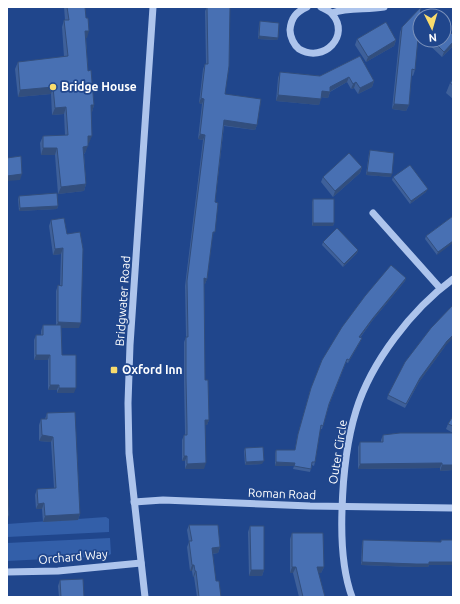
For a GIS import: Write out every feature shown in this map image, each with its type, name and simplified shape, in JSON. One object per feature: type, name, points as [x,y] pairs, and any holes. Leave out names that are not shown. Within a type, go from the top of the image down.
[{"type":"street","name":"Bridgwater Road","points":[[145,597],[128,453],[130,360],[153,7]]},
{"type":"street","points":[[307,7],[297,12],[290,22],[290,35],[296,46],[306,53],[319,54],[330,48],[337,37],[338,25],[332,13],[322,7]]},
{"type":"street","points":[[332,13],[344,9],[384,7]]},
{"type":"street","points":[[373,213],[440,288]]},
{"type":"street","name":"Outer Circle","points":[[352,597],[343,554],[342,506],[344,470],[356,410],[367,383],[395,337],[440,288],[453,278]]},
{"type":"street","name":"Roman Road","points":[[134,502],[163,500],[453,508]]},
{"type":"street","name":"Orchard Way","points":[[7,572],[58,571],[141,563]]},
{"type":"shaded area","points":[[106,517],[109,519],[109,532],[7,537],[7,524]]},
{"type":"shaded area","points":[[110,538],[111,554],[107,556],[7,561],[7,543]]},
{"type":"building","points":[[67,7],[85,7],[89,31],[85,31],[88,71],[91,70],[94,105],[91,105],[92,136],[88,136],[88,146],[83,147],[86,184],[61,187],[57,148],[43,148],[43,136],[68,135],[66,107],[55,108],[53,87],[20,90],[18,62],[68,56],[64,20],[69,20]]},
{"type":"building","points":[[207,7],[230,7],[229,66],[225,94],[261,99],[257,125],[224,120],[215,202],[218,203],[215,232],[213,232],[207,279],[204,278],[205,380],[208,380],[209,420],[205,420],[206,463],[187,464],[187,456],[184,456],[184,435],[187,435],[187,281],[205,135],[200,134],[204,99],[201,98],[205,64],[208,64]]},
{"type":"building","points":[[412,16],[412,48],[417,48],[415,70],[412,69],[409,105],[394,104],[402,27]]},
{"type":"building","points":[[260,21],[279,23],[278,38],[259,36]]},
{"type":"building","points":[[386,22],[396,40],[368,57],[357,39]]},
{"type":"building","points":[[440,48],[448,48],[444,52]]},
{"type":"building","points":[[360,56],[374,81],[360,88],[356,82],[353,84],[349,77],[330,87],[330,92],[322,91],[321,99],[278,95],[280,72],[320,76]]},
{"type":"building","points":[[370,150],[394,153],[392,174],[367,172]]},
{"type":"building","points":[[349,153],[362,167],[335,191],[323,177]]},
{"type":"building","points":[[21,156],[22,174],[7,176],[7,158]]},
{"type":"building","points":[[410,165],[428,189],[411,201],[393,177]]},
{"type":"building","points":[[57,193],[58,206],[20,208],[19,196]]},
{"type":"building","points":[[313,199],[334,199],[334,223],[313,223]]},
{"type":"building","points":[[453,216],[453,241],[438,252],[426,236]]},
{"type":"building","points":[[64,218],[67,234],[80,232],[83,249],[81,323],[58,322],[58,285],[62,286],[63,248],[55,249],[51,220]]},
{"type":"building","points":[[337,228],[358,250],[344,264],[323,242]]},
{"type":"building","points":[[391,265],[406,278],[359,337],[362,338],[349,360],[347,359],[329,404],[323,426],[321,425],[315,462],[312,462],[311,469],[294,466],[295,463],[276,462],[276,450],[295,450],[311,388],[322,360],[342,327]]},
{"type":"building","points":[[453,305],[453,335],[420,378],[406,404],[388,395],[405,362],[431,328]]},
{"type":"building","points":[[43,325],[61,325],[62,355],[76,355],[76,388],[59,388],[59,385],[50,385],[50,355],[36,355],[36,335],[43,335]]},
{"type":"building","points":[[75,412],[80,514],[45,516],[44,503],[38,504],[37,489],[56,488],[53,437],[42,435],[41,419],[47,419],[47,413]]},
{"type":"building","points":[[453,416],[453,426],[448,424]]},
{"type":"building","points":[[400,433],[453,433],[453,465],[442,465],[442,463],[360,464],[360,442],[383,442],[383,435]]},
{"type":"building","points":[[263,447],[264,461],[246,462],[245,448]]},
{"type":"building","points":[[8,489],[9,516],[7,516]]},
{"type":"building","points":[[189,525],[218,525],[220,547],[212,548],[216,581],[219,581],[221,597],[199,597],[196,571],[194,565],[192,565],[189,541],[192,541]]},
{"type":"building","points":[[250,526],[264,526],[264,570],[251,570]]},
{"type":"building","points":[[292,533],[323,533],[324,567],[317,567],[325,597],[303,597],[296,567],[292,567]]},
{"type":"building","points":[[363,540],[441,542],[441,540],[453,540],[453,562],[429,562],[429,564],[416,564],[362,562]]},
{"type":"building","points":[[83,579],[84,597],[61,597],[60,580]]},
{"type":"place","name":"Bridge House","points":[[53,87]]},
{"type":"place","name":"Oxford Inn","points":[[114,370]]}]
